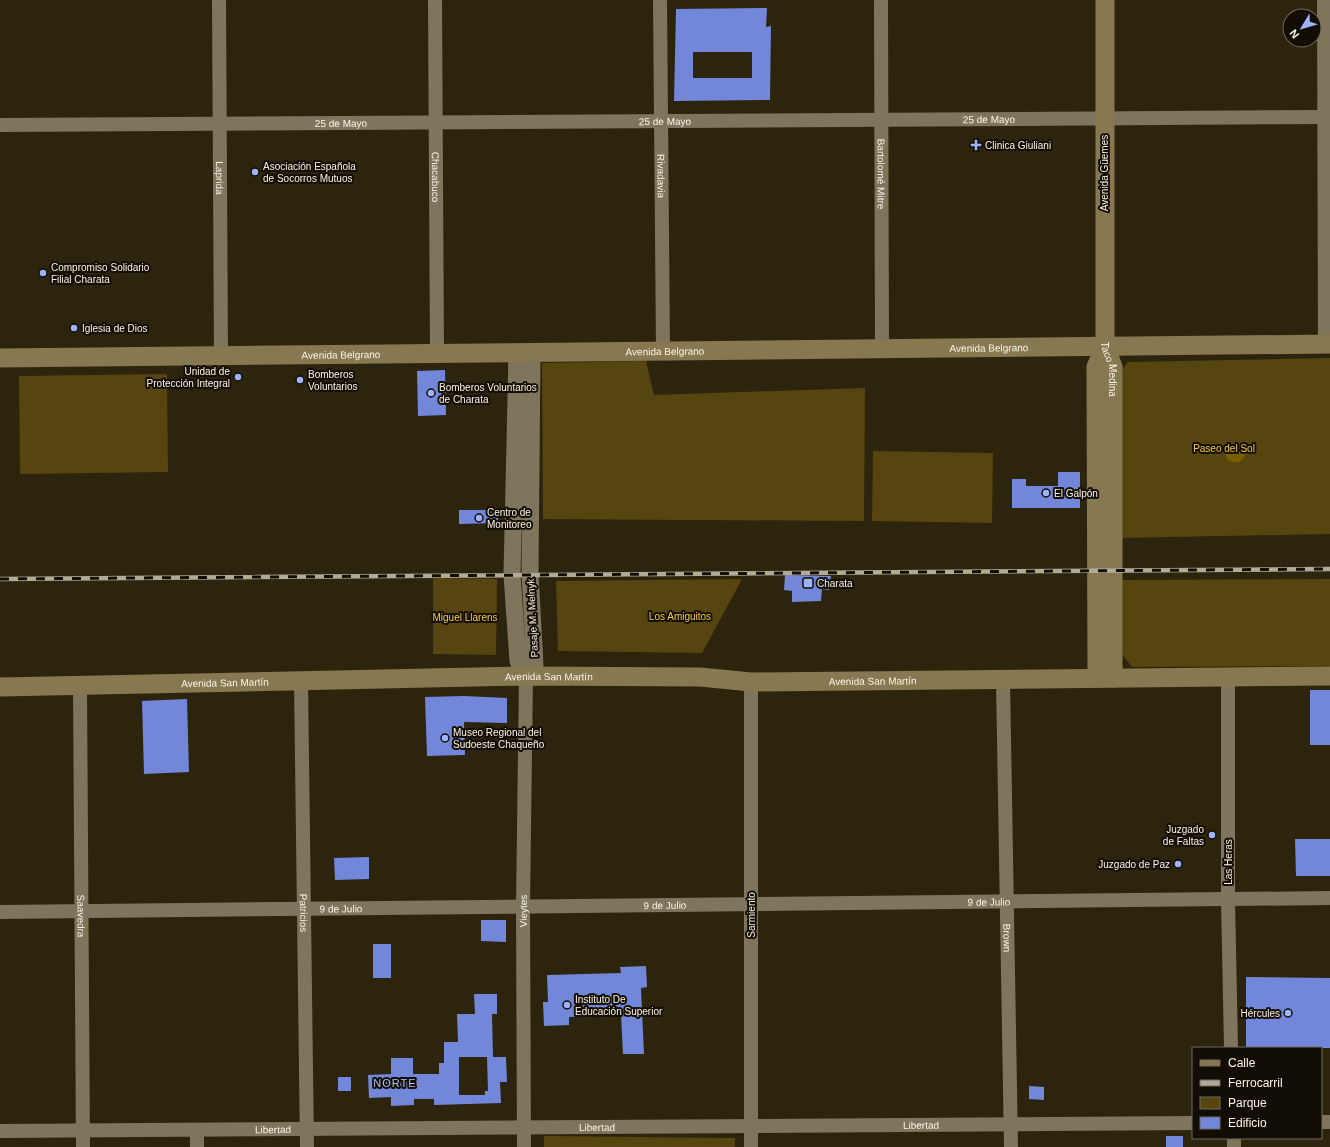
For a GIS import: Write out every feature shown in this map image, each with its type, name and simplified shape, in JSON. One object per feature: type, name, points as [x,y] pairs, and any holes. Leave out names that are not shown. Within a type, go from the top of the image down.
[{"type":"main road","name":"Avenida Güemes","points":[[1105,0],[1105,346]]},
{"type":"main road","name":"Avenida Belgrano","points":[[0,358],[1328,344]]},
{"type":"main road","name":"Taco Medina","points":[[1105,346],[1096,367],[1105,678]]},
{"type":"main road","name":"Avenida San Martín","points":[[0,687],[526,676],[700,677],[750,682],[1330,676]]},
{"type":"street","name":"Laprida","points":[[219,0],[221,356]]},
{"type":"street","name":"Chacabuco","points":[[435,0],[437,354]]},
{"type":"street","name":"Rivadavia","points":[[660,0],[663,351]]},
{"type":"street","name":"Bartolomé Mitre","points":[[881,0],[882,349]]},
{"type":"street","points":[[1324,0],[1327,117],[1328,344]]},
{"type":"street","name":"25 de Mayo","points":[[0,124],[1327,117]]},
{"type":"street","name":"Pasaje M. Melnyk","points":[[525,353],[530,574],[535,665],[526,676]]},
{"type":"street","name":"Vieytes","points":[[524,1147],[523,906],[526,676]]},
{"type":"street","name":"Las Heras","points":[[1228,677],[1228,899],[1231,1047]]},
{"type":"street","name":"Patricios","points":[[301,680],[307,1147]]},
{"type":"street","name":"Brown","points":[[1003,680],[1008,901],[1011,1147]]},
{"type":"street","name":"Sarmiento","points":[[750,682],[751,1147]]},
{"type":"street","name":"Saavedra","points":[[80,686],[83,1147]]},
{"type":"street","name":"9 de Julio","points":[[0,912],[1330,898]]},
{"type":"street","name":"Libertad","points":[[0,1131],[524,1129],[1192,1123]]},
{"type":"street","points":[[197,1130],[197,1147]]},
{"type":"green space","name":"Paseo del Sol","points":[[1330,358],[1330,534],[1118,538],[1118,375],[1128,362]]},
{"type":"green space","points":[[646,361],[654,395],[865,388],[864,521],[543,519],[542,363]]},
{"type":"green space","points":[[167,374],[168,472],[20,474],[19,376]]},
{"type":"green space","points":[[873,451],[993,453],[992,523],[872,521]]},
{"type":"green space","name":"Miguel Llarens","points":[[433,578],[497,579],[496,655],[433,654]]},
{"type":"green space","name":"Los Amiguitos","points":[[742,579],[702,653],[558,651],[556,581]]},
{"type":"green space","points":[[1330,579],[1330,666],[1132,667],[1121,653],[1120,580]]},
{"type":"green space","points":[[544,1136],[735,1138],[735,1147],[544,1147]]},
{"type":"shaded area","points":[[1231,443],[1239,443],[1245,449],[1245,457],[1239,463],[1231,463],[1225,457],[1225,449]]},
{"type":"building","points":[[767,8],[766,27],[771,26],[770,100],[674,101],[676,9]],"holes":[[[693,52],[752,52],[752,78],[693,78]]]},
{"type":"building","name":"Bomberos Voluntarios de Charata","points":[[445,370],[446,415],[418,416],[417,371]]},
{"type":"building","name":"El Galpón","points":[[1058,472],[1080,472],[1080,508],[1012,508],[1012,479],[1026,479],[1026,486],[1058,486]]},
{"type":"building","name":"Centro de Monitoreo","points":[[459,510],[498,510],[498,523],[459,524]]},
{"type":"building","points":[[785,575],[831,576],[829,590],[822,589],[821,601],[792,602],[792,591],[784,590]]},
{"type":"building","points":[[1310,690],[1330,690],[1330,745],[1310,745]]},
{"type":"building","name":"Museo Regional del Sudoeste Chaqueño","points":[[464,696],[507,698],[507,723],[464,722],[465,755],[427,756],[425,697]]},
{"type":"building","points":[[187,699],[189,772],[144,774],[142,701]]},
{"type":"building","points":[[1295,839],[1330,839],[1330,876],[1296,876]]},
{"type":"building","points":[[369,857],[369,879],[335,880],[334,858]]},
{"type":"building","points":[[481,920],[506,920],[506,942],[481,941]]},
{"type":"building","points":[[373,944],[391,944],[391,978],[373,978]]},
{"type":"building","points":[[646,966],[647,987],[641,988],[644,1054],[623,1054],[621,1015],[569,1017],[569,1025],[544,1026],[543,1002],[548,1002],[547,975],[621,973],[620,967]]},
{"type":"building","name":"Hércules","points":[[1246,977],[1330,978],[1330,1048],[1246,1047]]},
{"type":"building","points":[[474,994],[497,994],[497,1014],[492,1014],[493,1057],[506,1057],[507,1082],[500,1082],[501,1103],[434,1105],[434,1099],[414,1099],[414,1105],[391,1106],[391,1097],[369,1098],[368,1075],[391,1074],[391,1058],[413,1058],[413,1074],[439,1074],[439,1063],[444,1063],[444,1042],[458,1042],[457,1014],[475,1014]],"holes":[[[459,1057],[487,1057],[488,1091],[485,1091],[485,1095],[459,1095]]]},
{"type":"building","points":[[338,1077],[351,1077],[351,1091],[338,1091]]},
{"type":"building","points":[[1029,1086],[1044,1087],[1044,1100],[1029,1099]]},
{"type":"building","points":[[1166,1136],[1183,1136],[1183,1147],[1166,1147]]},
{"type":"railway","points":[[0,579],[1330,569]]},
{"type":"place","name":"Clinica Giuliani","points":[[976,145]]},
{"type":"place","name":"Asociación Española de Socorros Mutuos","points":[[255,172]]},
{"type":"place","name":"Compromiso Solidario Filial Charata","points":[[43,273]]},
{"type":"place","name":"Iglesia de Dios","points":[[74,328]]},
{"type":"place","name":"Unidad de Protección Integral","points":[[238,377]]},
{"type":"place","name":"Bomberos Voluntarios","points":[[300,380]]},
{"type":"place","name":"Bomberos Voluntarios de Charata","points":[[431,393]]},
{"type":"place","name":"El Galpón","points":[[1046,493]]},
{"type":"place","name":"Centro de Monitoreo","points":[[479,518]]},
{"type":"place","name":"Charata","points":[[808,583]]},
{"type":"place","name":"Museo Regional del Sudoeste Chaqueño","points":[[445,738]]},
{"type":"place","name":"Juzgado de Faltas","points":[[1212,835]]},
{"type":"place","name":"Juzgado de Paz","points":[[1178,864]]},
{"type":"place","name":"Instituto De Educación Superior","points":[[567,1005]]},
{"type":"place","name":"Hércules","points":[[1288,1013]]},
{"type":"district","name":"NORTE","points":[[395,1083]]}]
